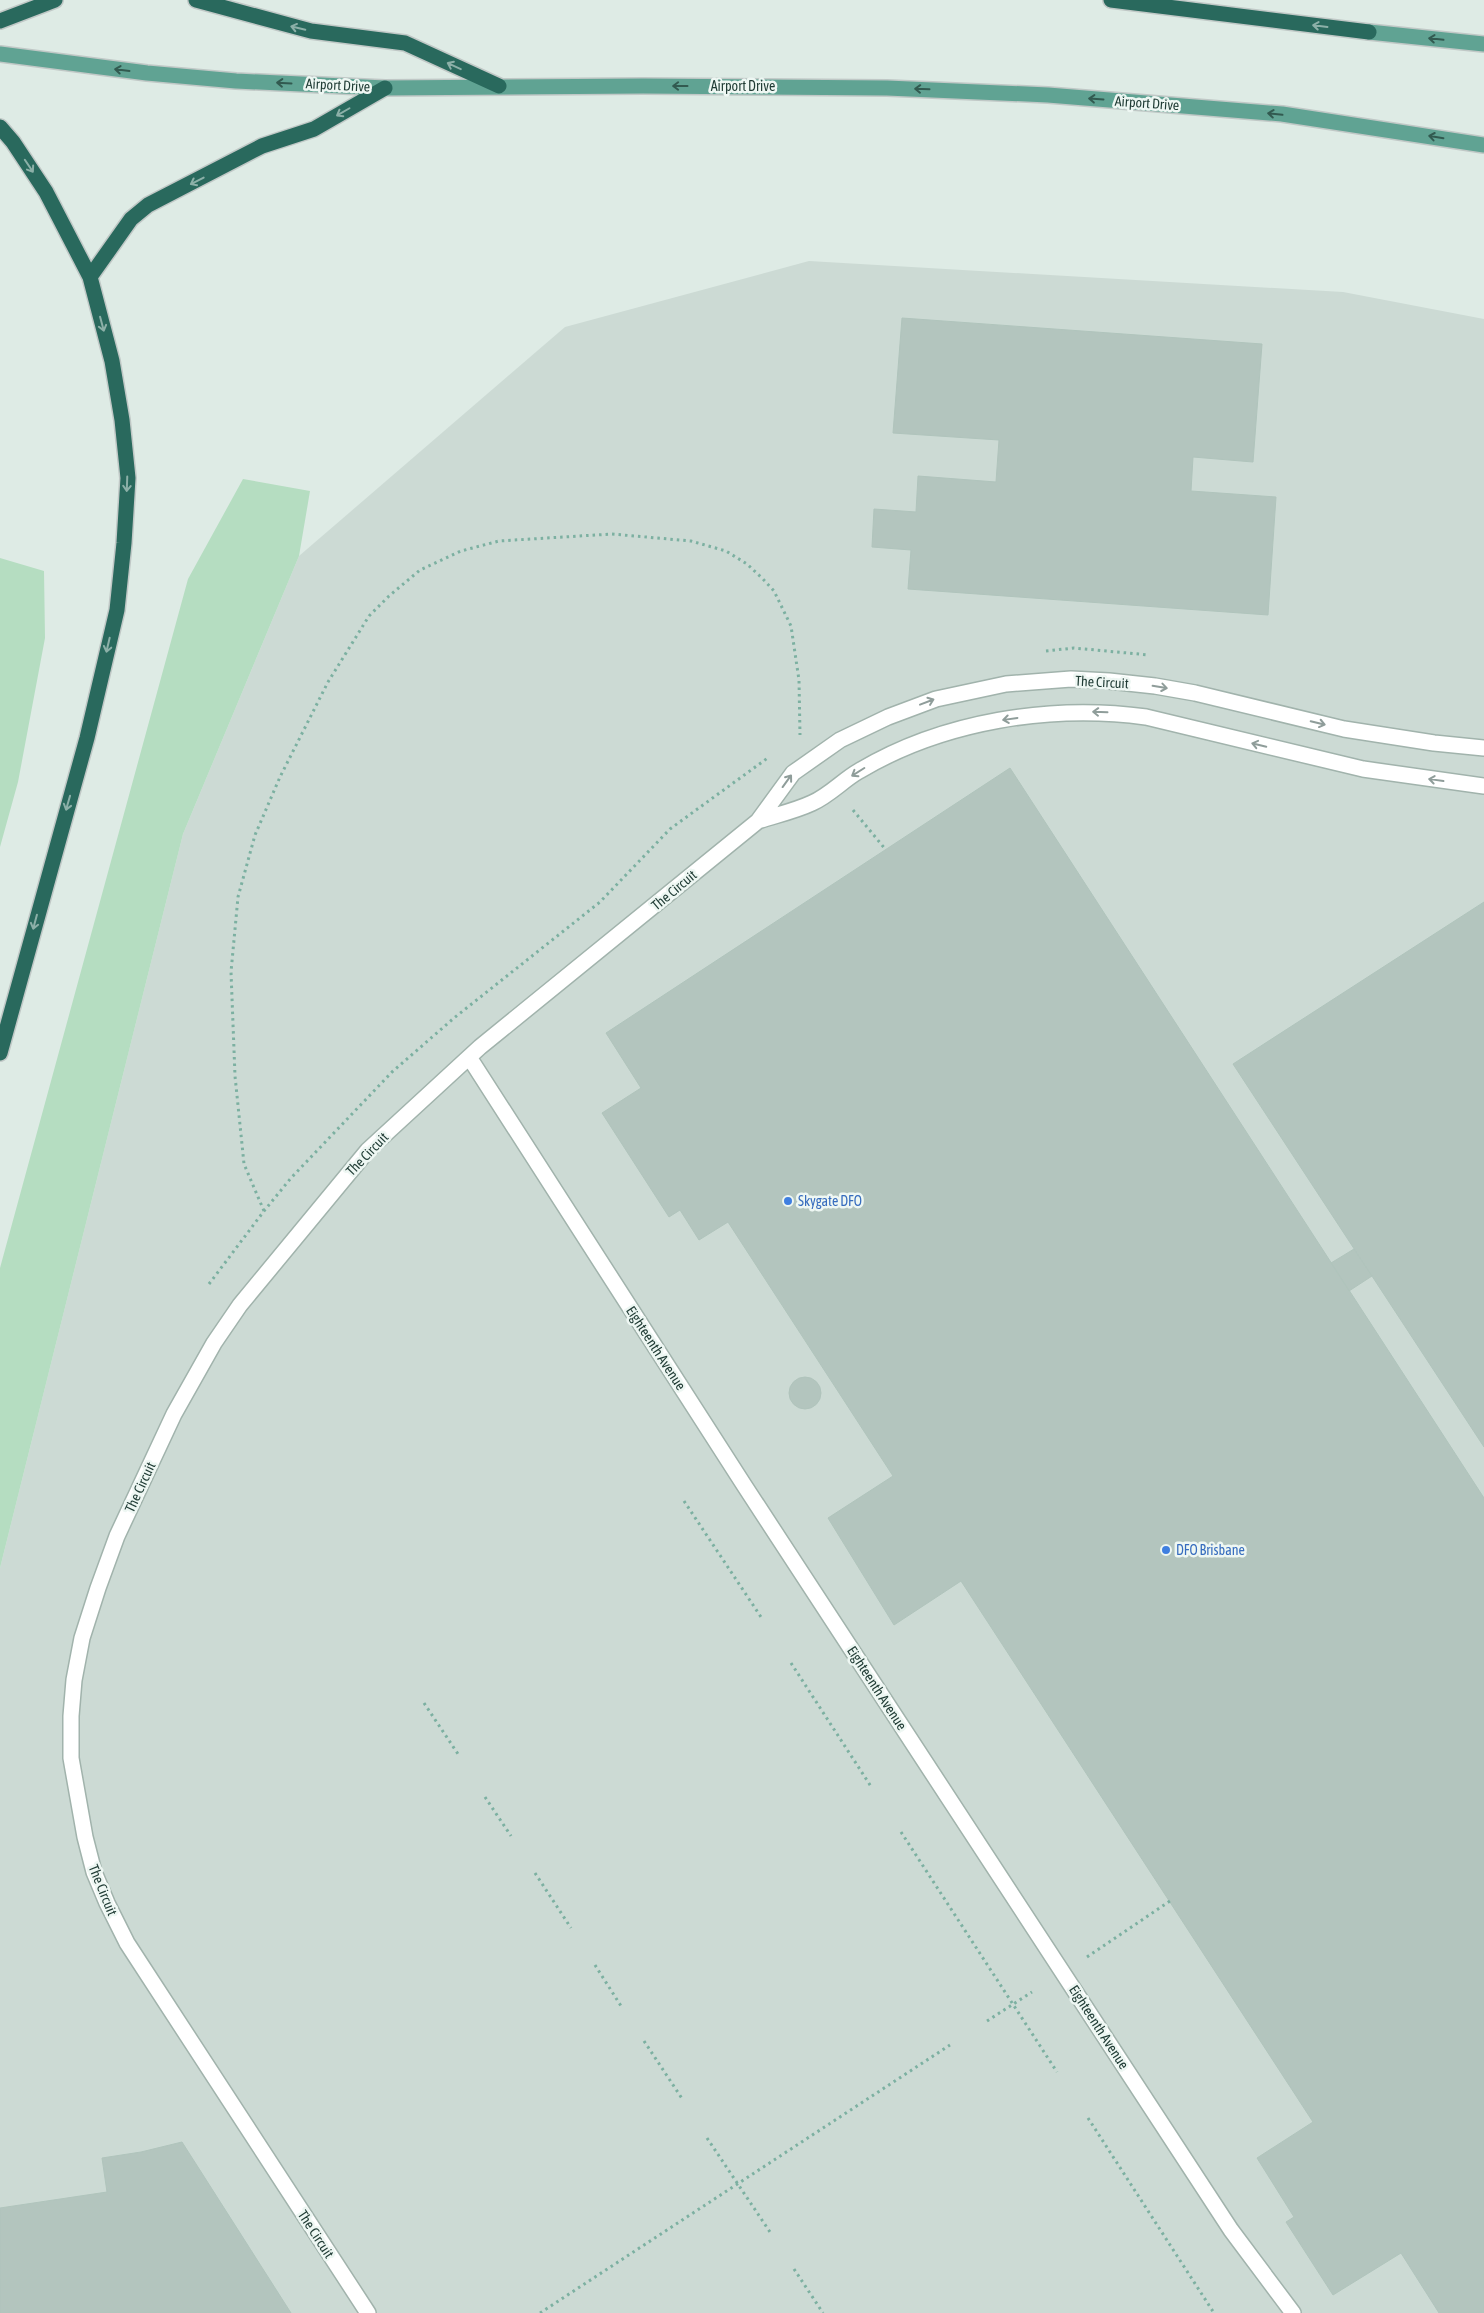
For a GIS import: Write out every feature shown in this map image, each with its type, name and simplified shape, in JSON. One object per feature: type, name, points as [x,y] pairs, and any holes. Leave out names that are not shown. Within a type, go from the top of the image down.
[{"type":"highway","points":[[0,21],[54,0]]},
{"type":"highway","points":[[196,0],[311,31],[405,43],[499,86]]},
{"type":"highway","points":[[1111,0],[1368,32]]},
{"type":"highway","points":[[90,277],[131,219],[148,204],[262,146],[314,129],[386,88]]},
{"type":"highway","points":[[0,127],[46,192],[90,277],[112,360],[122,420],[128,478],[117,610],[87,738],[0,1052]]},
{"type":"main road","points":[[1368,32],[1484,44]]},
{"type":"main road","name":"Airport Drive","points":[[0,54],[206,78],[386,88],[499,86],[888,88],[1038,94],[1282,114],[1484,145]]},
{"type":"street","name":"The Circuit","points":[[368,2313],[127,1943],[106,1903],[94,1872],[75,1792],[71,1758],[71,1716],[74,1680],[82,1638],[117,1536],[174,1414],[214,1343],[240,1305],[368,1150],[470,1057],[758,821],[793,772],[840,740],[888,717],[936,699],[1006,684],[1071,680],[1109,681],[1195,693],[1353,730],[1434,743],[1484,748]]},
{"type":"street","name":"The Circuit","points":[[758,821],[813,803],[860,771],[896,753],[939,736],[973,725],[1059,713],[1114,713],[1146,717],[1362,769],[1484,786]]},
{"type":"street","name":"Eighteenth Avenue","points":[[470,1057],[740,1478],[1231,2230],[1293,2313]]},
{"type":"path","points":[[264,1211],[244,1164],[235,1076],[231,972],[238,897],[255,835],[280,776],[328,682],[369,616],[389,596],[420,570],[461,551],[499,541],[612,534],[691,541],[726,551],[764,579],[774,591],[792,626],[799,680],[800,734]]},
{"type":"path","points":[[1039,652],[1074,648],[1154,656]]},
{"type":"path","points":[[792,740],[808,730]]},
{"type":"path","points":[[209,1284],[291,1178],[392,1072],[454,1018],[600,902],[670,829],[777,751]]},
{"type":"path","points":[[851,808],[886,850]]},
{"type":"path","points":[[684,1501],[763,1620]]},
{"type":"path","points":[[791,1663],[872,1788]]},
{"type":"path","points":[[424,1703],[460,1757]]},
{"type":"path","points":[[485,1797],[511,1836]]},
{"type":"path","points":[[901,1832],[1058,2072]]},
{"type":"path","points":[[535,1874],[571,1928]]},
{"type":"path","points":[[1087,1957],[1170,1901]]},
{"type":"path","points":[[595,1965],[621,2006]]},
{"type":"path","points":[[987,2021],[1032,1992]]},
{"type":"path","points":[[644,2041],[683,2100]]},
{"type":"path","points":[[540,2313],[950,2045]]},
{"type":"path","points":[[1088,2118],[1214,2313]]},
{"type":"path","points":[[708,2138],[770,2232]]},
{"type":"path","points":[[794,2269],[823,2313]]},
{"type":"shaded area","name":"Skygate DFO","points":[[809,261],[1343,292],[1484,319],[1484,2313],[0,2313],[0,1568],[183,834],[299,556],[565,327]]},
{"type":"green space","points":[[243,479],[310,491],[299,556],[183,834],[0,1568],[0,1268],[188,579]]},
{"type":"green space","points":[[0,558],[44,571],[45,638],[18,782],[0,847]]},
{"type":"building","points":[[902,318],[1262,344],[1253,462],[1193,457],[1191,491],[1276,497],[1268,615],[908,589],[911,550],[872,547],[874,509],[916,512],[918,476],[996,482],[999,440],[893,433]]},
{"type":"building","name":"DFO Brisbane","points":[[1010,768],[1484,1498],[1484,2313],[1439,2313],[1401,2253],[1333,2295],[1286,2222],[1294,2217],[1257,2158],[1313,2122],[961,1581],[894,1625],[828,1518],[893,1476],[728,1222],[699,1240],[680,1210],[669,1217],[602,1113],[641,1088],[606,1033]]},
{"type":"building","points":[[1484,902],[1484,1447],[1233,1064]]},
{"type":"building","points":[[1354,1249],[1372,1276],[1349,1291],[1331,1263]]},
{"type":"building","points":[[805,1377],[811,1378],[816,1382],[820,1387],[820,1399],[816,1404],[811,1408],[805,1409],[799,1408],[794,1404],[790,1399],[789,1393],[790,1387],[794,1382],[799,1378]]},
{"type":"building","points":[[182,2142],[291,2313],[0,2313],[0,2208],[107,2192],[102,2158],[141,2152]]},
{"type":"place","name":"Skygate DFO","points":[[788,1201]]},
{"type":"place","name":"DFO Brisbane","points":[[1166,1550]]}]
